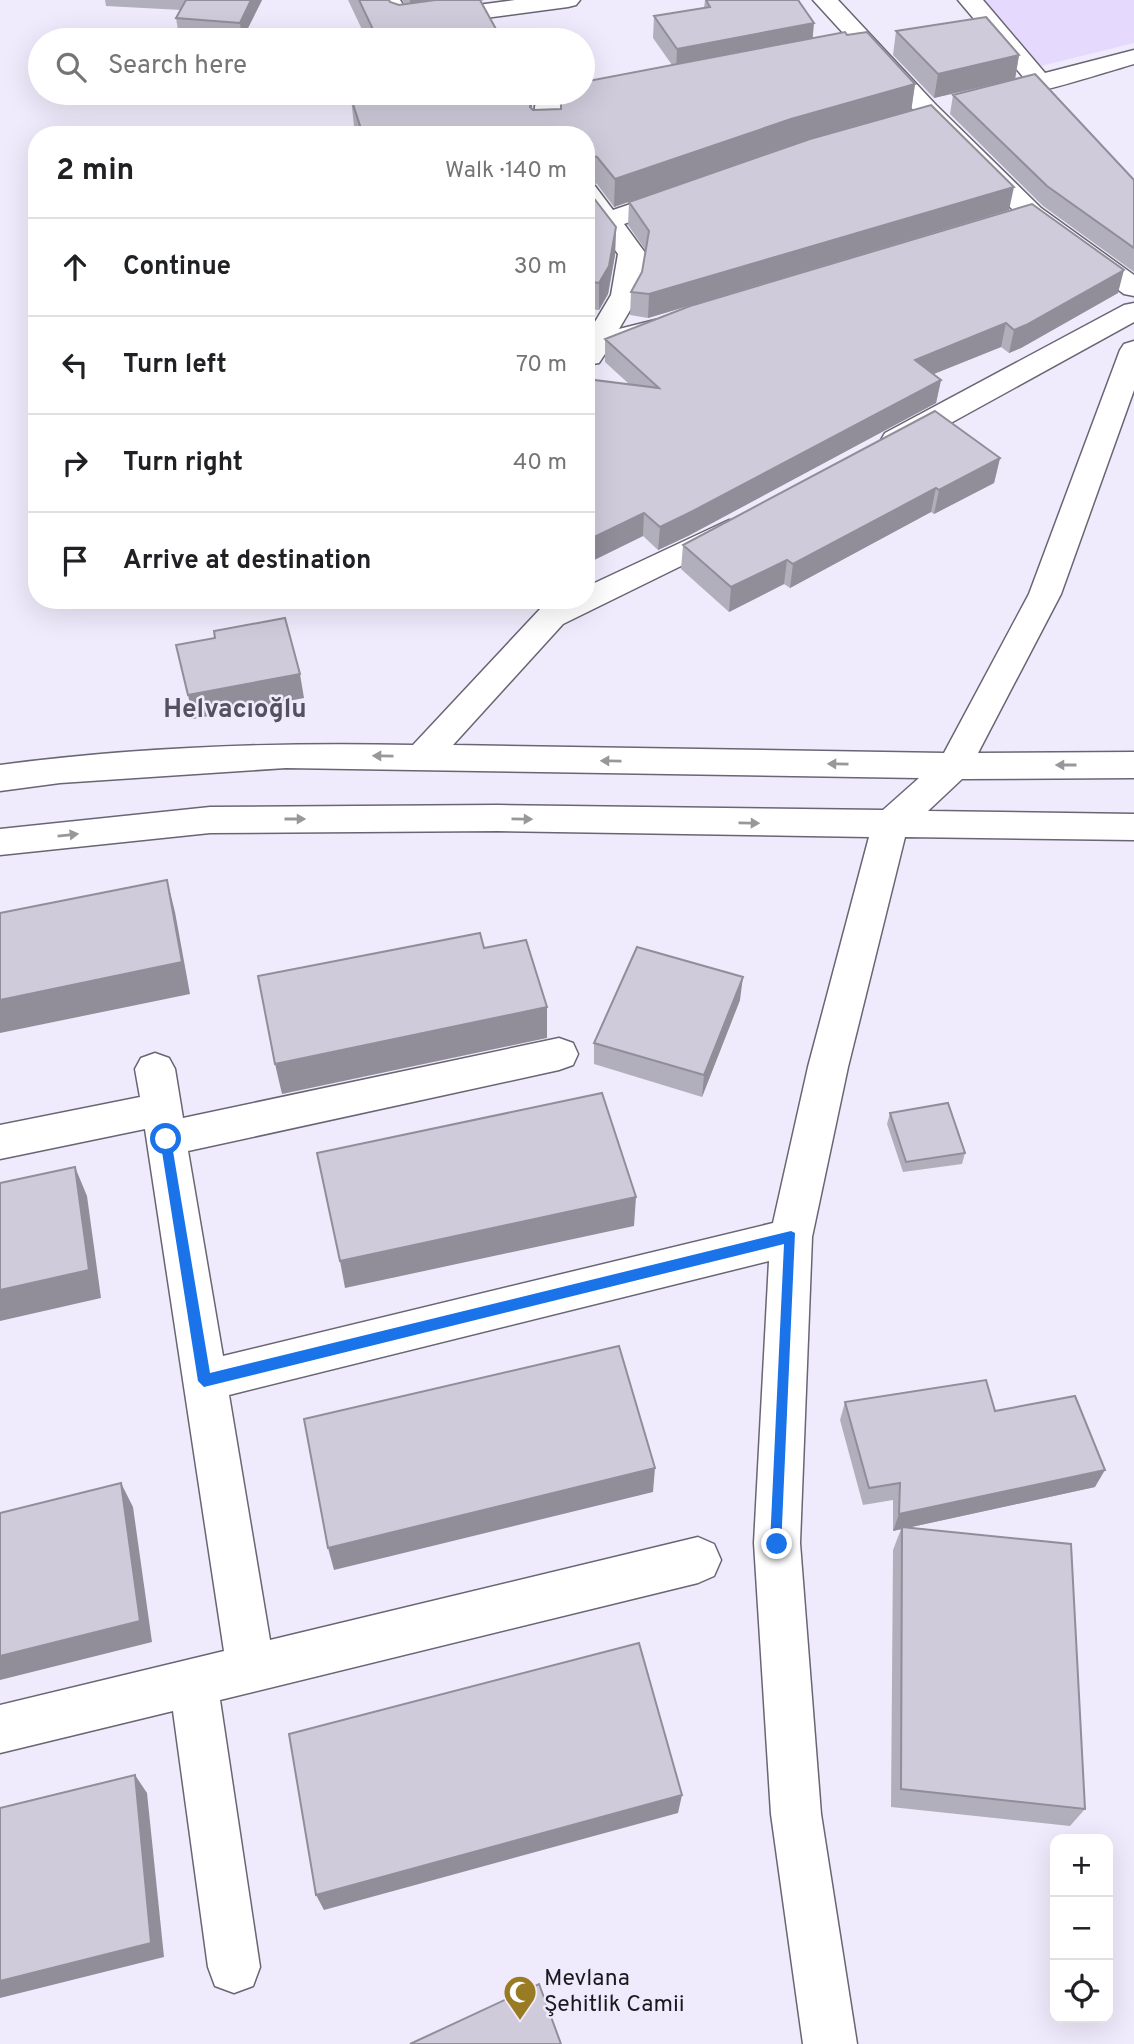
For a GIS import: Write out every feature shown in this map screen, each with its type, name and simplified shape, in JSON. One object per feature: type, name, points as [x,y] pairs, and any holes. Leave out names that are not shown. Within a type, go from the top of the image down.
[{"type":"street","points":[[388,0],[402,22],[568,0]]},
{"type":"street","points":[[825,0],[865,45],[937,111],[1032,214],[1134,288]]},
{"type":"street","points":[[970,0],[1041,83]]},
{"type":"street","points":[[837,51],[865,45]]},
{"type":"street","points":[[937,111],[1134,57]]},
{"type":"street","points":[[595,97],[631,90]]},
{"type":"street","points":[[546,126],[547,106],[552,105]]},
{"type":"street","points":[[607,221],[696,190]]},
{"type":"street","points":[[595,204],[632,254],[625,295],[595,346]]},
{"type":"street","points":[[1005,222],[1032,214]]},
{"type":"street","points":[[869,454],[1134,311]]},
{"type":"street","points":[[595,351],[675,321]]},
{"type":"street","points":[[830,2044],[796,1814],[777,1544],[791,1237],[828,1067],[890,825],[954,766],[1045,594],[1134,350]]},
{"type":"street","points":[[595,596],[748,519]]},
{"type":"street","points":[[422,757],[547,609]]},
{"type":"street","points":[[0,778],[60,770],[286,755],[954,766],[1134,765]]},
{"type":"street","points":[[0,842],[210,820],[498,818],[1134,827]]},
{"type":"street","points":[[0,1142],[160,1106],[559,1054]]},
{"type":"street","points":[[160,1106],[251,1668]]},
{"type":"street","points":[[204,1381],[791,1237]]},
{"type":"street","points":[[0,1729],[698,1560]]},
{"type":"street","points":[[192,1682],[234,1967]]},
{"type":"shaded area","points":[[983,0],[1134,0],[1134,43],[1041,66]]},
{"type":"building","points":[[186,0],[251,0],[240,23],[176,18]]},
{"type":"building","points":[[359,0],[389,0],[399,5],[435,0],[480,0],[495,28],[372,28]]},
{"type":"building","points":[[706,0],[798,0],[814,23],[677,49],[654,16],[710,7]]},
{"type":"building","points":[[986,17],[1019,55],[938,74],[896,31]]},
{"type":"building","points":[[845,32],[847,35],[867,32],[915,84],[791,119],[615,179],[595,157],[595,126],[360,126],[353,105],[530,105],[533,110],[561,109],[561,105],[595,105],[595,80]]},
{"type":"building","points":[[1035,74],[1134,180],[1134,248],[1047,186],[953,95]]},
{"type":"building","points":[[931,105],[1014,187],[649,294],[631,292],[642,272],[649,231],[629,202],[810,139]]},
{"type":"building","points":[[595,200],[616,227],[609,266],[599,283],[595,282]]},
{"type":"building","points":[[1032,204],[1124,270],[1026,325],[1014,330],[1006,323],[915,360],[941,380],[689,513],[660,527],[644,513],[595,537],[595,380],[659,388],[605,339],[690,306]]},
{"type":"building","points":[[935,411],[1000,458],[939,490],[936,488],[793,564],[787,560],[731,587],[683,545]]},
{"type":"building","points":[[285,618],[300,674],[188,695],[176,645],[215,638],[214,631]]},
{"type":"building","points":[[167,880],[182,962],[0,1000],[0,913]]},
{"type":"building","points":[[480,933],[484,948],[526,940],[547,1007],[275,1064],[258,976]]},
{"type":"building","points":[[637,947],[743,977],[704,1075],[594,1043]]},
{"type":"building","points":[[602,1093],[636,1197],[340,1261],[317,1153]]},
{"type":"building","points":[[948,1103],[965,1153],[906,1162],[890,1113]]},
{"type":"building","points":[[75,1167],[89,1270],[0,1290],[0,1183]]},
{"type":"building","points":[[619,1346],[655,1468],[328,1548],[304,1419]]},
{"type":"building","points":[[986,1380],[995,1411],[1075,1396],[1105,1470],[899,1514],[900,1483],[869,1488],[845,1402]]},
{"type":"building","points":[[121,1483],[140,1621],[0,1656],[0,1513]]},
{"type":"building","points":[[902,1527],[1071,1544],[1085,1809],[901,1789]]},
{"type":"building","points":[[639,1643],[682,1795],[316,1895],[289,1734]]},
{"type":"building","points":[[135,1775],[151,1943],[0,1981],[0,1808]]},
{"type":"building","points":[[539,1984],[561,2044],[410,2044]]},
{"type":"place","name":"Mevlana Şehitlik Camii","points":[[520,2022]]},
{"type":"district","name":"Helvacıoğlu","points":[[235,710]]},
{"type":"route","points":[[166,1139],[204,1381],[791,1237],[777,1544]]}]
